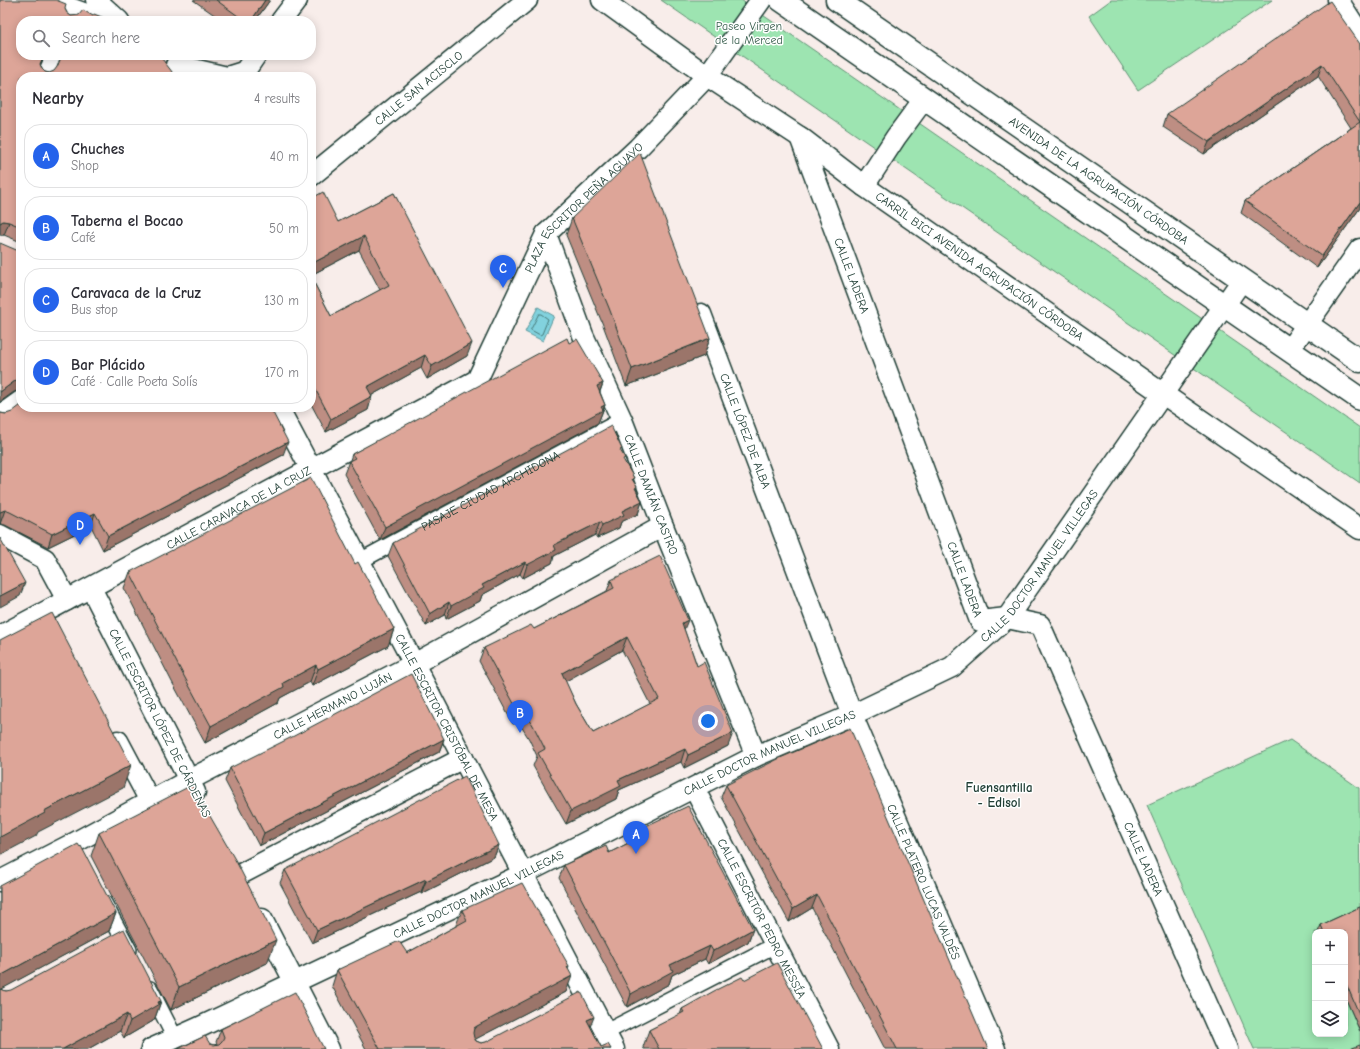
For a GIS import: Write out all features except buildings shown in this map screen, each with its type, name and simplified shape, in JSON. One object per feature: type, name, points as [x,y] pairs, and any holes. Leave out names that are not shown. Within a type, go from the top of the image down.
[{"type":"main road","points":[[781,0],[1360,399]]},
{"type":"main road","name":"AVENIDA DE LA AGRUPACIÓN CÓRDOBA","points":[[837,0],[1360,361]]},
{"type":"street","points":[[96,0],[114,16]]},
{"type":"street","points":[[285,16],[297,0]]},
{"type":"street","name":"CALLE SAN ACISCLO","points":[[316,172],[527,0]]},
{"type":"street","name":"CARRIL BICI AVENIDA AGRUPACIÓN CÓRDOBA","points":[[602,0],[707,76],[800,137],[864,186],[1360,529]]},
{"type":"street","points":[[707,76],[761,0]]},
{"type":"street","points":[[1338,0],[1360,34]]},
{"type":"street","points":[[52,1],[71,15]]},
{"type":"street","points":[[46,72],[52,60]]},
{"type":"street","points":[[244,72],[252,60]]},
{"type":"street","points":[[174,66],[203,72]]},
{"type":"street","name":"PLAZA ESCRITOR PEÑA AGUAYO","points":[[477,380],[546,234],[641,155],[707,76]]},
{"type":"street","points":[[864,186],[896,137],[924,99]]},
{"type":"street","name":"CALLE LADERA","points":[[800,137],[980,621],[1007,618],[1040,625],[1227,1049]]},
{"type":"street","name":"CALLE DAMIÁN CASTRO","points":[[546,234],[584,335],[622,420],[756,756]]},
{"type":"street","points":[[1289,350],[1360,249]]},
{"type":"street","name":"CALLE DOCTOR MANUEL VILLEGAS","points":[[151,1049],[175,1038],[202,1033],[294,982],[523,874],[756,756],[852,715],[952,667],[1007,618],[1242,280]]},
{"type":"street","name":"CALLE LÓPEZ DE ALBA","points":[[694,297],[852,715]]},
{"type":"street","name":"CALLE CARAVACA DE LA CRUZ","points":[[0,636],[52,617],[67,600],[312,470],[477,380]]},
{"type":"street","points":[[0,416],[16,405]]},
{"type":"street","name":"CALLE ESCRITOR CRISTÓBAL DE MESA","points":[[281,412],[523,874],[578,995],[610,1041]]},
{"type":"street","name":"PASAJE CIUDAD ARCHIDONA","points":[[360,561],[622,420]]},
{"type":"street","name":"CALLE HERMANO LUJÁN","points":[[0,881],[77,850],[150,802],[189,780],[414,664],[663,526]]},
{"type":"street","points":[[0,535],[45,559],[67,600]]},
{"type":"street","name":"CALLE ESCRITOR LÓPEZ DE CÁRDENAS","points":[[90,588],[203,807]]},
{"type":"street","name":"CALLE PLATERO LUCAS VALDÉS","points":[[852,715],[995,1049]]},
{"type":"street","points":[[110,726],[150,802]]},
{"type":"street","points":[[329,1049],[242,882],[463,758]]},
{"type":"street","name":"CALLE ESCRITOR PEDRO MESSÍA","points":[[694,788],[828,1049]]},
{"type":"street","points":[[99,892],[135,962]]},
{"type":"street","points":[[108,942],[121,935]]},
{"type":"street","points":[[610,1041],[775,945]]},
{"type":"street","points":[[142,976],[175,1038]]},
{"type":"green space","name":"Paseo Virgen de la Merced","points":[[661,0],[741,0],[1360,428],[1360,483]]},
{"type":"green space","points":[[1111,0],[1272,0],[1138,90],[1089,16]]},
{"type":"green space","points":[[1290,740],[1359,788],[1360,915],[1327,929],[1312,929],[1312,1037],[1348,1037],[1348,1004],[1360,1032],[1360,1049],[1254,1049],[1147,805]]},
{"type":"water","points":[[538,307],[554,316],[543,341],[525,332]]},
{"type":"place","name":"Caravaca de la Cruz","points":[[503,288]]},
{"type":"place","name":"Bar Plácido","points":[[80,545]]},
{"type":"place","name":"Taberna el Bocao","points":[[520,733]]},
{"type":"place","name":"Chuches","points":[[636,854]]},
{"type":"district","name":"Fuensantilla - Edisol","points":[[999,794]]}]
